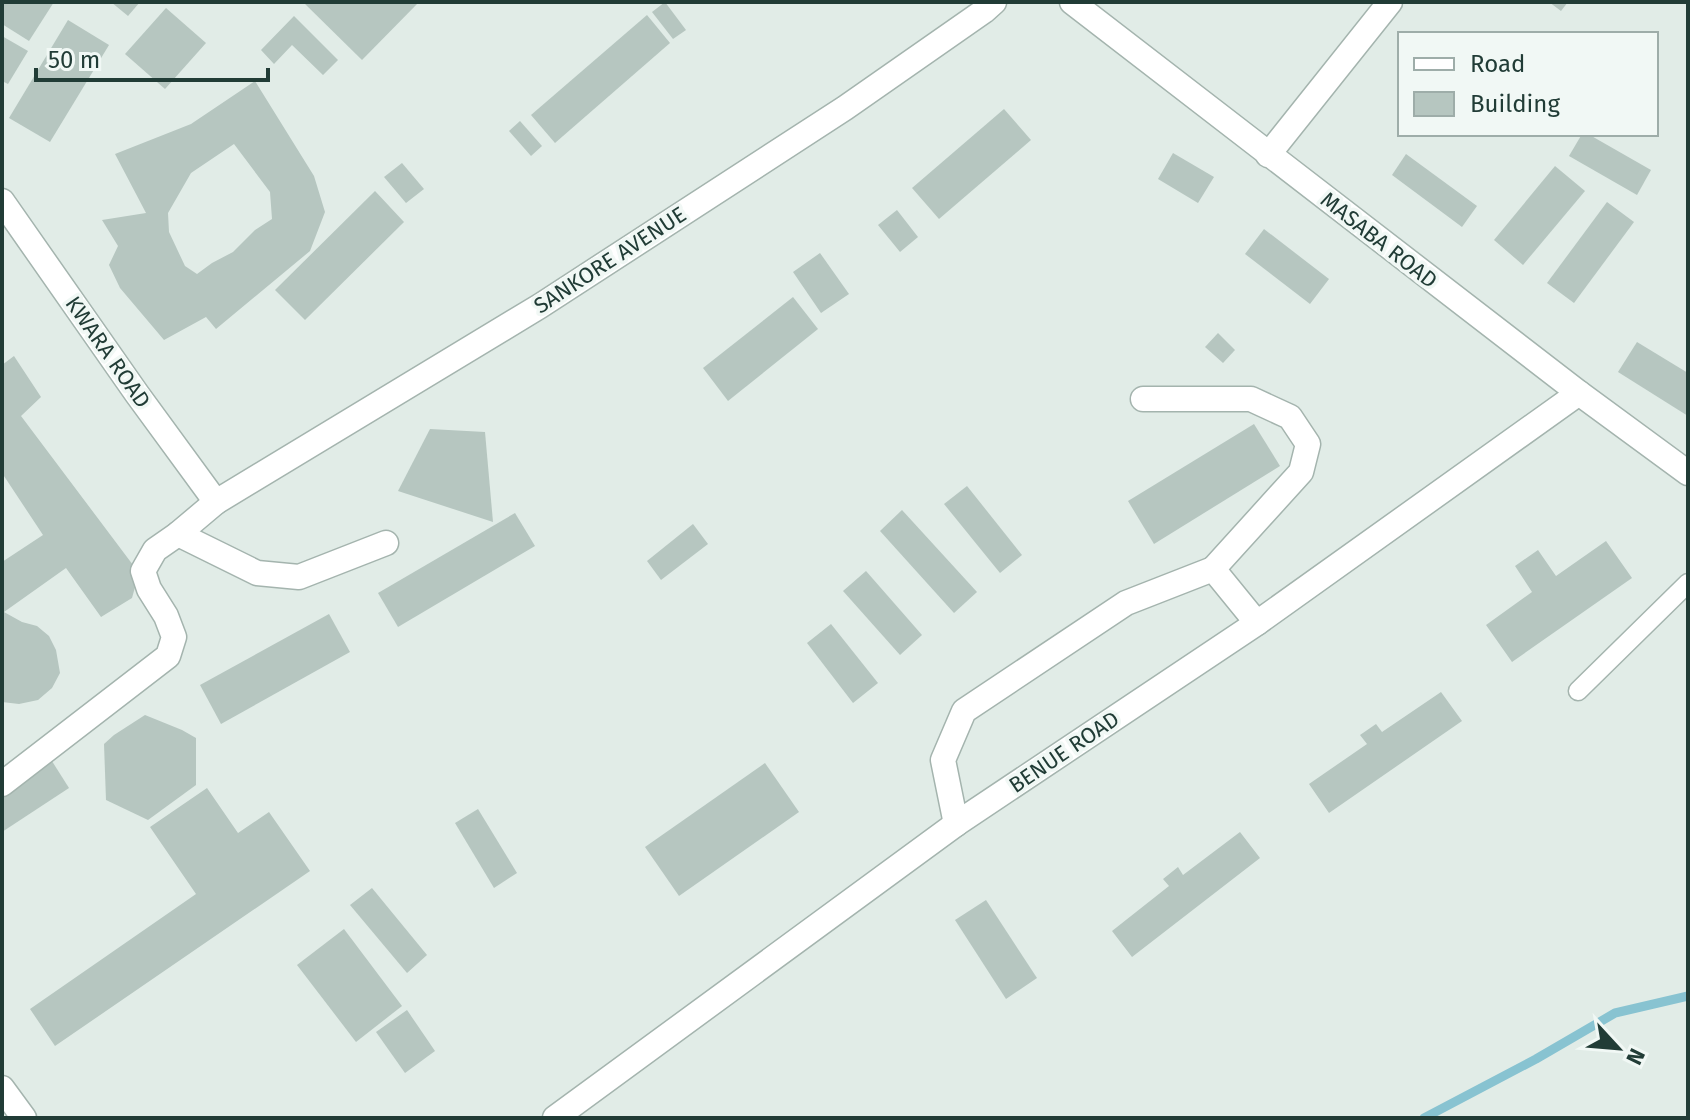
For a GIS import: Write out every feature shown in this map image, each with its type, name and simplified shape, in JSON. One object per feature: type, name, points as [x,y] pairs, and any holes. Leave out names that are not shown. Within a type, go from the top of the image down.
[{"type":"street","name":"SANKORE AVENUE","points":[[2,784],[168,656],[174,637],[143,571],[155,550],[216,502],[540,306],[845,108],[994,2]]},
{"type":"street","name":"MASABA ROAD","points":[[1072,2],[1579,393],[1688,473]]},
{"type":"street","points":[[1268,155],[1390,2]]},
{"type":"street","name":"KWARA ROAD","points":[[2,201],[216,502]]},
{"type":"street","name":"BENUE ROAD","points":[[555,1118],[956,824],[1257,623],[1579,393]]},
{"type":"street","points":[[956,824],[943,760],[964,711],[1126,603],[1213,569],[1301,472],[1308,444],[1290,417],[1251,399],[1143,399]]},
{"type":"street","points":[[178,534],[257,573],[299,577],[386,543]]},
{"type":"street","points":[[1213,569],[1257,623]]},
{"type":"street","points":[[2,1088],[24,1118]]},
{"type":"lane","points":[[1578,691],[1688,583]]},
{"type":"building","points":[[5,2],[54,2],[29,41],[2,24]]},
{"type":"building","points":[[111,2],[140,2],[128,16]]},
{"type":"building","points":[[303,2],[419,2],[362,60]]},
{"type":"building","points":[[665,2],[686,30],[673,39],[652,12]]},
{"type":"building","points":[[1549,2],[1568,2],[1561,11]]},
{"type":"building","points":[[166,8],[206,43],[165,89],[125,54]]},
{"type":"building","points":[[647,15],[670,43],[555,143],[531,115]]},
{"type":"building","points":[[294,16],[338,60],[323,75],[292,45],[274,64],[261,50]]},
{"type":"building","points":[[68,20],[109,45],[50,142],[9,118]]},
{"type":"building","points":[[2,36],[28,51],[8,84],[2,81]]},
{"type":"building","points":[[255,81],[314,176],[325,212],[310,251],[216,329],[206,317],[164,340],[120,288],[109,265],[118,246],[102,220],[146,213],[115,154],[191,124]],"holes":[[[234,144],[270,192],[272,219],[255,230],[233,252],[197,274],[185,266],[169,232],[168,213],[191,173]]]},
{"type":"building","points":[[1004,109],[1031,140],[939,219],[912,188]]},
{"type":"building","points":[[520,121],[542,146],[531,156],[509,131]]},
{"type":"building","points":[[1581,136],[1592,136],[1651,170],[1637,195],[1569,156]]},
{"type":"building","points":[[1173,153],[1214,177],[1198,203],[1158,179]]},
{"type":"building","points":[[1406,154],[1477,206],[1462,227],[1392,175]]},
{"type":"building","points":[[402,163],[424,189],[406,203],[384,177]]},
{"type":"building","points":[[1555,166],[1585,191],[1523,265],[1494,240]]},
{"type":"building","points":[[375,191],[404,222],[305,320],[275,290]]},
{"type":"building","points":[[1607,202],[1634,222],[1574,303],[1547,283]]},
{"type":"building","points":[[897,210],[918,237],[900,252],[878,225]]},
{"type":"building","points":[[1264,229],[1329,279],[1310,304],[1245,254]]},
{"type":"building","points":[[820,253],[849,294],[821,313],[793,272]]},
{"type":"building","points":[[793,297],[818,329],[728,401],[703,368]]},
{"type":"building","points":[[1218,333],[1235,350],[1223,363],[1205,347]]},
{"type":"building","points":[[1637,342],[1688,373],[1688,416],[1618,372]]},
{"type":"building","points":[[14,356],[41,397],[21,416],[139,573],[132,598],[101,617],[66,568],[4,612],[37,626],[49,636],[56,650],[60,673],[52,688],[38,700],[19,704],[2,702],[2,562],[43,535],[2,473],[2,365]]},
{"type":"building","points":[[1254,424],[1280,466],[1154,544],[1128,501]]},
{"type":"building","points":[[430,429],[485,432],[493,522],[398,491]]},
{"type":"building","points":[[967,486],[1022,555],[1000,573],[944,504]]},
{"type":"building","points":[[902,510],[977,592],[954,613],[880,531]]},
{"type":"building","points":[[515,513],[535,546],[398,627],[378,593]]},
{"type":"building","points":[[693,524],[708,544],[661,580],[647,561]]},
{"type":"building","points":[[1606,541],[1632,578],[1512,662],[1486,625],[1532,592],[1515,566],[1538,550],[1556,576]]},
{"type":"building","points":[[866,571],[922,635],[900,655],[843,591]]},
{"type":"building","points":[[329,614],[350,652],[221,724],[200,685]]},
{"type":"building","points":[[831,624],[878,683],[853,703],[807,643]]},
{"type":"building","points":[[1441,692],[1462,721],[1329,813],[1309,784],[1367,744],[1360,735],[1376,724],[1382,732]]},
{"type":"building","points":[[145,715],[196,738],[196,785],[148,820],[106,800],[104,744]]},
{"type":"building","points":[[50,758],[69,788],[2,832],[2,789]]},
{"type":"building","points":[[765,763],[799,812],[679,896],[645,847]]},
{"type":"building","points":[[207,788],[238,833],[269,812],[310,871],[55,1046],[30,1009],[196,894],[150,827]]},
{"type":"building","points":[[478,809],[517,873],[494,888],[455,823]]},
{"type":"building","points":[[1240,832],[1260,858],[1132,957],[1112,931],[1169,886],[1163,879],[1178,867],[1183,875]]},
{"type":"building","points":[[372,888],[427,955],[407,973],[350,905]]},
{"type":"building","points":[[986,900],[1037,978],[1006,999],[955,920]]},
{"type":"building","points":[[344,929],[402,1006],[356,1042],[297,965]]},
{"type":"building","points":[[407,1010],[435,1051],[405,1073],[376,1032]]},
{"type":"waterway","points":[[1424,1118],[1615,1013],[1688,996]]}]
